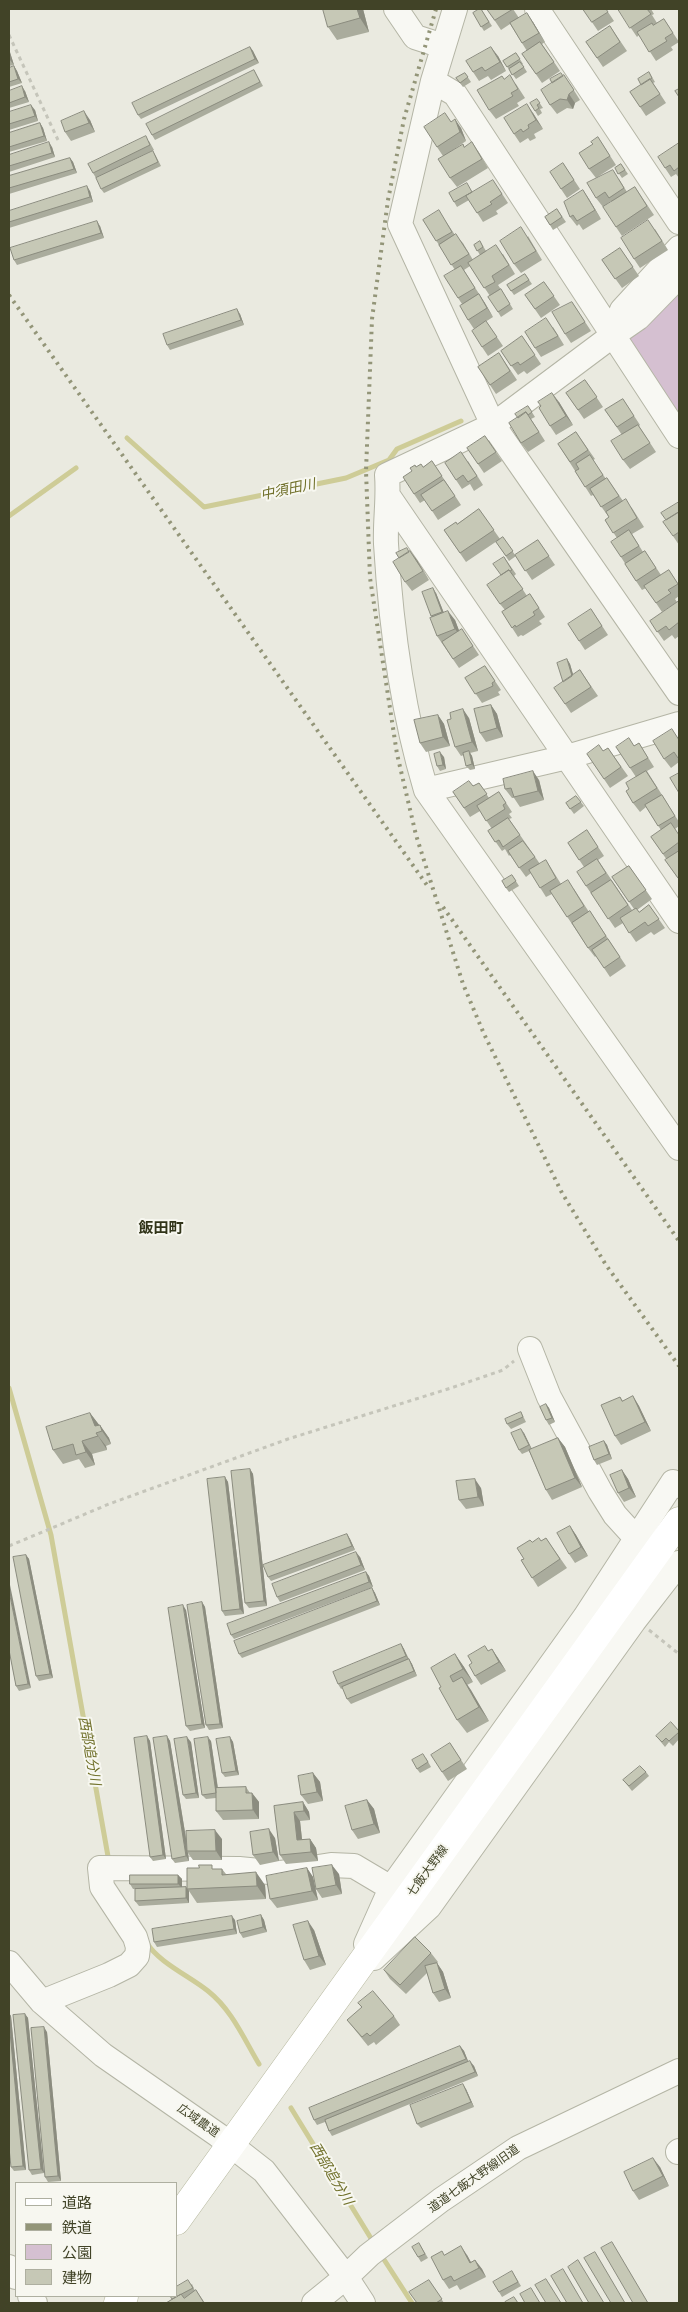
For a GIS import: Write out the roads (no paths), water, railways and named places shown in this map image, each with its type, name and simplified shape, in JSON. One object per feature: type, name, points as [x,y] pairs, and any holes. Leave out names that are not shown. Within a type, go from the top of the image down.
[{"type":"main road","name":"七飯大野線","points":[[178,2218],[232,2146],[679,1521]]},
{"type":"street","points":[[396,9],[415,37],[443,46]]},
{"type":"street","points":[[455,9],[433,81],[400,224],[493,425],[679,693]]},
{"type":"street","points":[[537,9],[679,222]]},
{"type":"street","points":[[433,81],[455,94],[679,436]]},
{"type":"street","points":[[612,336],[622,310],[679,248]]},
{"type":"street","points":[[679,276],[638,318],[493,425],[387,475],[389,497],[386,541],[390,606],[414,750],[426,790],[679,1148]]},
{"type":"street","points":[[389,497],[679,921]]},
{"type":"street","points":[[426,790],[566,757],[679,724]]},
{"type":"street","points":[[530,1349],[549,1397],[600,1491],[615,1515],[635,1537]]},
{"type":"street","points":[[348,1983],[391,1888],[585,1617],[635,1537],[673,1482],[679,1486]]},
{"type":"street","points":[[348,1983],[429,1907],[634,1621],[679,1563]]},
{"type":"street","points":[[42,2002],[109,1975],[129,1965],[137,1956],[138,1947],[135,1937],[102,1887],[100,1868],[239,1869],[280,1873],[331,1865],[354,1866],[391,1888]]},
{"type":"street","name":"広域農道","points":[[9,1963],[42,2002],[103,2055],[232,2146],[264,2171],[346,2277],[363,2303]]},
{"type":"street","name":"道道七飯大野線旧道","points":[[314,2303],[369,2255],[441,2200],[518,2148],[679,2072]]},
{"type":"waterway","name":"中須田川","points":[[127,438],[204,507],[346,478],[389,460],[397,449],[461,421]]},
{"type":"waterway","name":"中須田川","points":[[9,516],[76,468]]},
{"type":"waterway","name":"西部追分川","points":[[9,1388],[51,1535],[109,1862]]},
{"type":"waterway","name":"西部追分川","points":[[147,1943],[159,1957],[208,1991],[224,2007],[237,2025],[259,2064]]},
{"type":"waterway","name":"西部追分川","points":[[291,2108],[372,2240]]},
{"type":"waterway","name":"西部追分川","points":[[383,2258],[412,2303]]},
{"type":"railway","points":[[436,9],[404,119],[388,200],[372,319],[366,471],[370,578],[397,754],[416,835],[463,984],[484,1034],[562,1193],[606,1265],[679,1366]]},
{"type":"railway","points":[[9,295],[429,888]]},
{"type":"railway","points":[[443,907],[679,1241]]},
{"type":"district","name":"飯田町","points":[[161,1229]]}]
